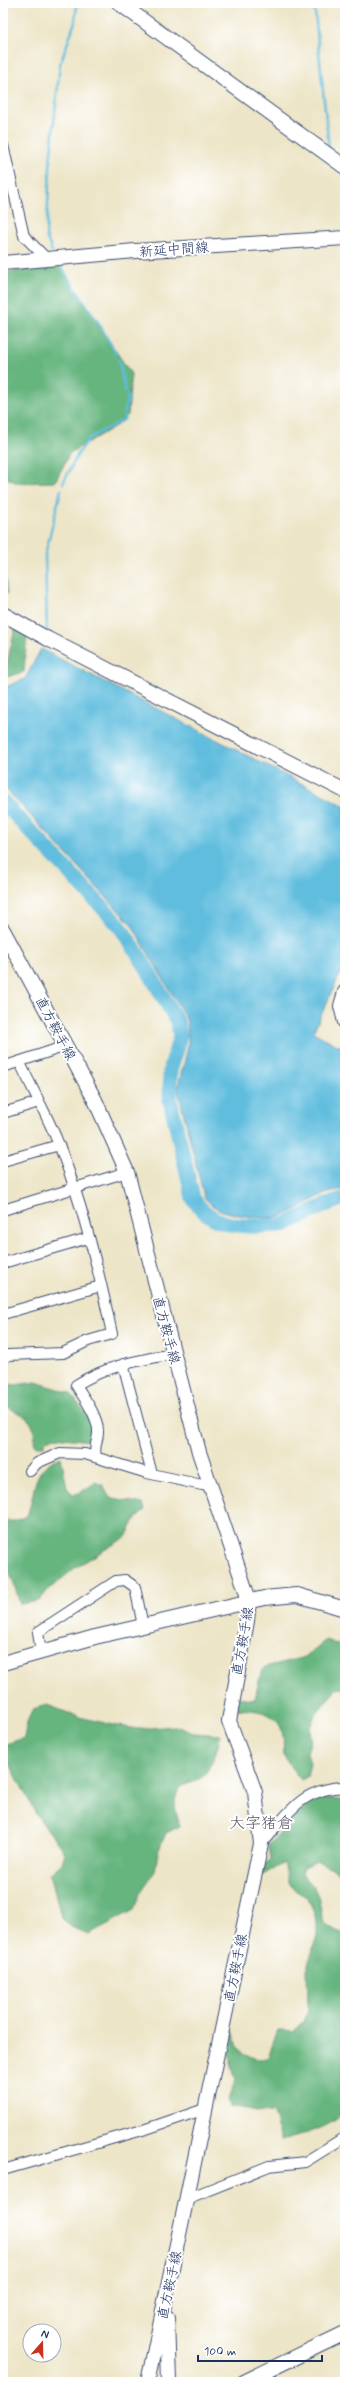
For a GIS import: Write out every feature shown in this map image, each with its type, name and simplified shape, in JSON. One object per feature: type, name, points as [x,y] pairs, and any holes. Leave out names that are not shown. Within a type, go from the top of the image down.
[{"type":"main road","points":[[119,3],[345,167]]},
{"type":"main road","name":"新延中間線","points":[[3,263],[345,238]]},
{"type":"main road","points":[[3,614],[48,639],[345,791]]},
{"type":"main road","name":"直方鞍手線","points":[[3,930],[95,1100],[127,1172],[199,1452],[249,1600],[247,1621],[228,1720],[255,1792],[261,1844],[148,2382]]},
{"type":"main road","points":[[345,992],[341,1006],[345,1022]]},
{"type":"main road","points":[[3,1664],[41,1652],[249,1600],[282,1595],[297,1595],[345,1609]]},
{"type":"main road","points":[[167,2295],[169,2382]]},
{"type":"main road","points":[[244,2382],[345,2333]]},
{"type":"street","points":[[3,145],[24,236],[47,259]]},
{"type":"street","points":[[3,1067],[20,1063],[66,1046]]},
{"type":"street","points":[[3,1360],[8,1355],[63,1353],[88,1341],[112,1334],[101,1286],[74,1188],[59,1145],[20,1063]]},
{"type":"street","points":[[3,1113],[39,1102]]},
{"type":"street","points":[[3,1161],[59,1145]]},
{"type":"street","points":[[3,1210],[127,1172]]},
{"type":"street","points":[[3,1263],[88,1238]]},
{"type":"street","points":[[3,1314],[101,1286]]},
{"type":"street","points":[[96,1457],[94,1446],[98,1432],[97,1422],[76,1385],[91,1376],[124,1364],[173,1354]]},
{"type":"street","points":[[124,1364],[152,1474]]},
{"type":"street","points":[[30,1471],[37,1463],[60,1453],[85,1454],[152,1474],[202,1485],[209,1481]]},
{"type":"street","points":[[41,1652],[38,1632],[116,1582],[125,1580],[135,1587],[143,1626]]},
{"type":"street","points":[[261,1844],[306,1798],[316,1791],[345,1787]]},
{"type":"street","points":[[3,2170],[139,2131],[202,2110],[206,2111]]},
{"type":"street","points":[[186,2199],[269,2166],[305,2162],[345,2137]]},
{"type":"green space","points":[[59,265],[131,374],[128,415],[117,425],[70,453],[55,482],[17,483],[3,476],[3,273]]},
{"type":"green space","points":[[3,558],[4,559],[7,594],[3,593]]},
{"type":"green space","points":[[15,629],[27,634],[24,672],[3,678],[3,662],[7,663]]},
{"type":"green space","points":[[36,1382],[70,1393],[96,1426],[95,1432],[90,1441],[55,1437],[46,1440],[44,1446],[37,1446],[34,1444],[33,1428],[31,1423],[22,1415],[3,1404],[3,1383],[15,1385]]},
{"type":"green space","points":[[61,1457],[67,1488],[73,1494],[80,1493],[96,1482],[103,1485],[109,1497],[143,1504],[145,1510],[135,1520],[126,1537],[76,1567],[48,1590],[39,1601],[20,1604],[13,1581],[3,1560],[3,1521],[15,1521],[27,1516],[39,1474],[44,1467]]},
{"type":"green space","points":[[326,1640],[345,1648],[345,1688],[336,1689],[315,1715],[310,1727],[311,1740],[307,1752],[310,1764],[307,1777],[301,1780],[288,1764],[285,1757],[281,1727],[277,1721],[272,1716],[258,1711],[235,1709],[235,1697],[255,1699],[261,1672],[265,1667],[305,1657]]},
{"type":"green space","points":[[47,1705],[79,1717],[118,1726],[139,1729],[175,1726],[194,1733],[220,1735],[214,1758],[204,1775],[199,1779],[186,1784],[177,1794],[175,1804],[180,1826],[166,1833],[158,1852],[155,1871],[140,1893],[134,1910],[89,1934],[69,1925],[61,1916],[50,1874],[61,1865],[65,1853],[36,1814],[3,1751],[6,1744],[24,1738],[27,1722],[33,1709]]},
{"type":"green space","points":[[318,1796],[345,1801],[345,1881],[332,1868],[317,1861],[304,1867],[302,1873],[313,1886],[318,1896],[324,1920],[334,1930],[345,1934],[345,2112],[331,2123],[323,2127],[282,2141],[273,2114],[231,2106],[227,2100],[236,2080],[226,2043],[232,2031],[236,2045],[240,2051],[259,2059],[264,2059],[268,2057],[278,2030],[293,2031],[304,2022],[308,2010],[307,1968],[317,1935],[317,1922],[308,1897],[301,1894],[290,1884],[284,1863],[259,1877],[262,1866],[270,1860],[268,1845],[312,1799]]},
{"type":"water","points":[[41,649],[345,806],[345,964],[313,1032],[345,1049],[345,1189],[336,1190],[320,1196],[289,1213],[268,1218],[246,1216],[223,1211],[214,1206],[204,1197],[178,1090],[188,1047],[188,1029],[186,1018],[132,925],[3,786],[3,688],[25,679]]},
{"type":"waterway","points":[[52,251],[46,236],[51,152],[60,64],[75,22],[77,3]]},
{"type":"waterway","points":[[314,3],[329,149]]},
{"type":"waterway","points":[[61,267],[100,325],[116,354]]},
{"type":"waterway","points":[[119,360],[125,391]]},
{"type":"waterway","points":[[63,483],[78,454],[89,438],[124,420],[128,396]]},
{"type":"waterway","points":[[47,632],[45,555],[61,490]]},
{"type":"waterway","points":[[3,802],[119,925],[143,962],[177,1021],[180,1035],[170,1071],[170,1100],[193,1198],[199,1207],[214,1219],[223,1222],[241,1226],[277,1225],[286,1224],[325,1205],[345,1199]]},
{"type":"district","name":"大字猪倉","points":[[261,1822]]}]
